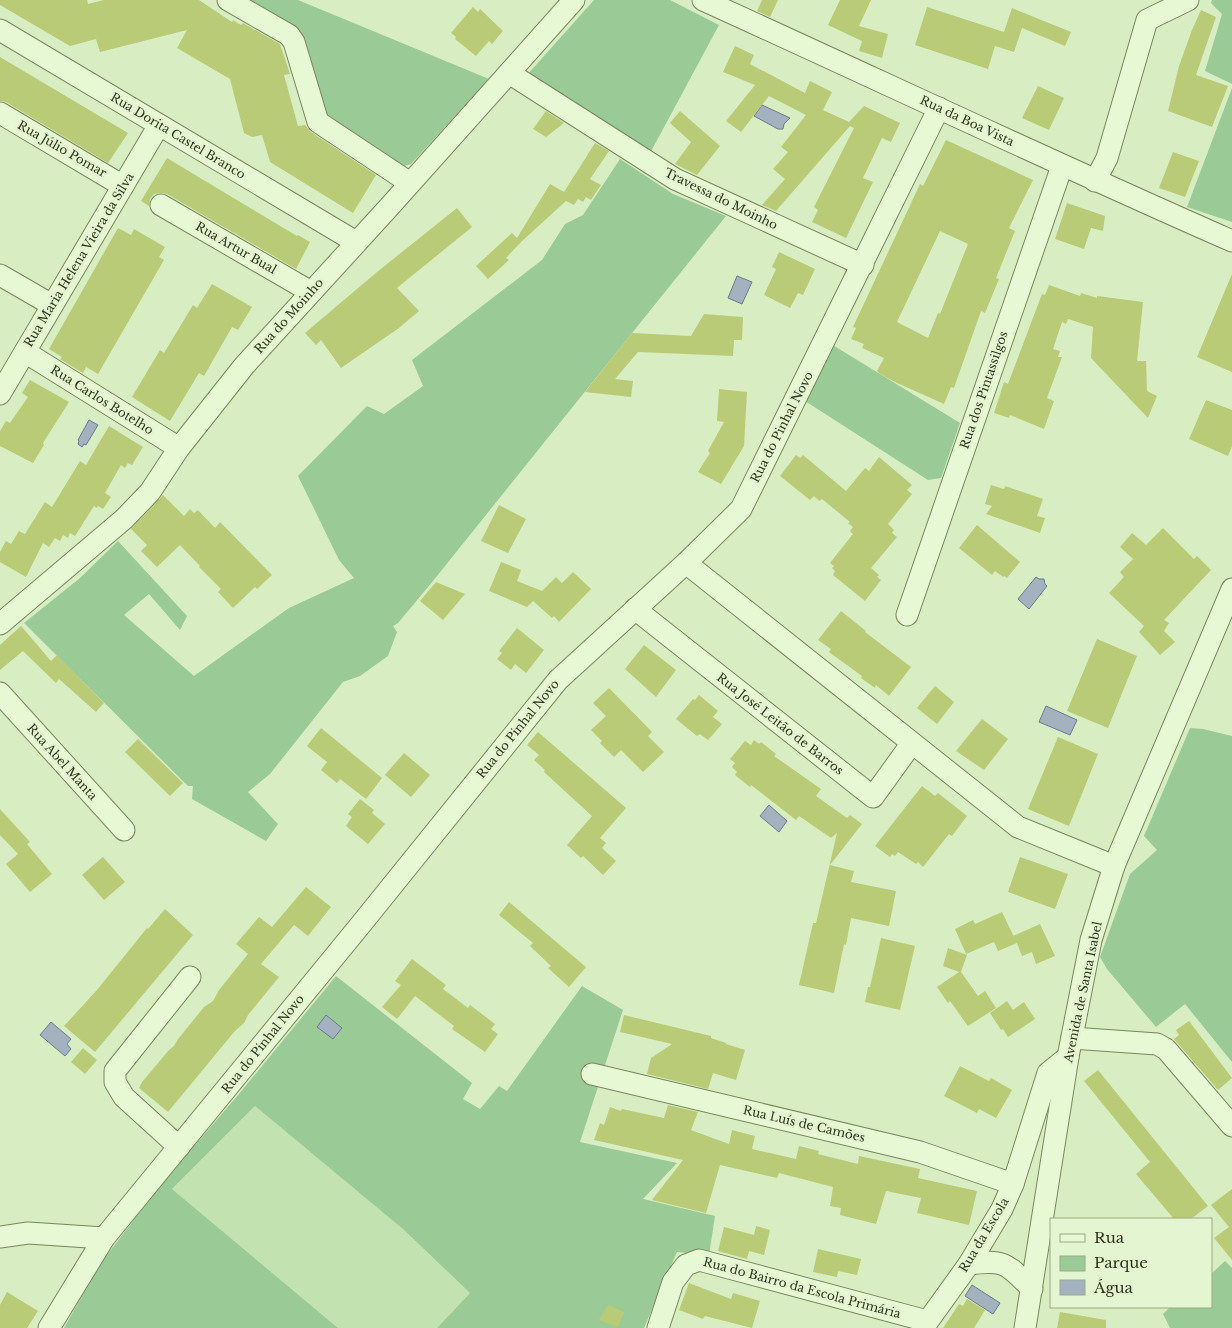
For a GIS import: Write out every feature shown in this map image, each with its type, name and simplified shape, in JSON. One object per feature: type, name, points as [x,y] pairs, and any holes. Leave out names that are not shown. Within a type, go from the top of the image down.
[{"type":"street","points":[[228,0],[289,36],[294,42],[318,122],[410,183]]},
{"type":"street","name":"Rua do Moinho","points":[[0,624],[124,519],[150,492],[179,448],[244,366],[574,0]]},
{"type":"street","name":"Rua da Boa Vista","points":[[703,0],[1062,166],[1232,241]]},
{"type":"street","points":[[1095,181],[1107,158],[1147,20],[1188,0]]},
{"type":"street","name":"Rua Dorita Castel Branco","points":[[0,30],[356,242]]},
{"type":"street","name":"Travessa do Moinho","points":[[509,73],[676,179],[863,265]]},
{"type":"street","name":"Rua do Pinhal Novo","points":[[50,1328],[104,1238],[356,931],[558,680],[686,562],[741,508],[863,265],[939,108]]},
{"type":"street","name":"Rua Júlio Pomar","points":[[0,113],[123,186]]},
{"type":"street","name":"Rua Maria Helena Vieira da Silva","points":[[0,394],[159,125]]},
{"type":"street","name":"Rua dos Pintassilgos","points":[[907,615],[1062,166]]},
{"type":"street","name":"Rua Artur Bual","points":[[161,204],[311,292]]},
{"type":"street","points":[[0,275],[52,306]]},
{"type":"street","name":"Rua Carlos Botelho","points":[[25,352],[179,448]]},
{"type":"street","points":[[686,562],[1018,827],[1114,866]]},
{"type":"street","name":"Avenida de Santa Isabel","points":[[1026,1328],[1070,1048],[1091,940],[1114,866],[1232,589]]},
{"type":"street","name":"Rua José Leitão de Barros","points":[[635,609],[873,797],[912,743]]},
{"type":"street","name":"Rua Abel Manta","points":[[0,693],[124,830]]},
{"type":"street","points":[[178,1146],[124,1097],[115,1082],[115,1071],[190,977]]},
{"type":"street","points":[[1070,1048],[1157,1044],[1166,1049],[1232,1126]]},
{"type":"street","name":"Rua da Escola","points":[[925,1324],[969,1264],[1002,1208],[1013,1184],[1048,1073],[1070,1048]]},
{"type":"street","name":"Rua Luís de Camões","points":[[592,1074],[920,1152],[1013,1184]]},
{"type":"street","points":[[0,1237],[28,1233],[104,1238]]},
{"type":"street","name":"Rua do Bairro da Escola Primária","points":[[658,1328],[673,1282],[686,1265],[699,1260],[925,1324]]},
{"type":"street","points":[[969,1264],[990,1261],[1010,1267],[1032,1289]]},
{"type":"green space","points":[[241,0],[298,0],[489,79],[411,164],[398,168],[322,119],[302,35]]},
{"type":"green space","points":[[594,0],[670,0],[719,25],[648,157],[527,75]]},
{"type":"green space","points":[[1212,0],[1232,0],[1232,84],[1205,71],[1222,14],[1211,3]]},
{"type":"green space","points":[[1232,88],[1232,222],[1187,207]]},
{"type":"green space","points":[[620,159],[673,194],[726,216],[433,581],[398,623],[393,626],[397,632],[388,656],[360,676],[343,682],[270,774],[248,792],[278,824],[266,841],[192,799],[193,786],[188,786],[24,623],[80,578],[118,541],[187,616],[180,630],[149,594],[124,615],[194,676],[289,608],[354,578],[339,560],[298,476],[367,406],[384,414],[423,386],[412,360],[542,260],[565,224],[583,215]]},
{"type":"green space","points":[[831,344],[960,423],[941,478],[928,480],[805,401]]},
{"type":"green space","points":[[1190,728],[1232,736],[1232,1062],[1185,1004],[1156,1027],[1107,969],[1100,957],[1130,874],[1157,850],[1144,836]]},
{"type":"green space","points":[[336,976],[472,1083],[463,1099],[480,1109],[499,1086],[507,1091],[582,986],[623,1010],[580,1142],[677,1163],[643,1199],[715,1216],[709,1255],[677,1252],[644,1328],[437,1328],[470,1293],[404,1230],[255,1106],[172,1189],[338,1328],[64,1328],[100,1264],[163,1182],[239,1094]]},
{"type":"green space","points":[[255,1106],[404,1230],[470,1293],[437,1328],[338,1328],[172,1189]]},
{"type":"green space","points":[[1225,1261],[1232,1268],[1232,1328],[1170,1328],[1163,1314],[1169,1308],[1212,1308],[1212,1273]]},
{"type":"water","points":[[762,105],[790,118],[784,124],[783,129],[778,129],[754,116]]},
{"type":"water","points":[[737,276],[752,282],[742,304],[728,298]]},
{"type":"water","points":[[89,420],[98,425],[86,445],[84,444],[82,447],[78,444],[78,440]]},
{"type":"water","points":[[1036,577],[1044,579],[1047,586],[1029,609],[1018,599]]},
{"type":"water","points":[[1046,706],[1077,720],[1070,735],[1039,722]]},
{"type":"water","points":[[769,805],[787,821],[779,832],[760,816]]},
{"type":"water","points":[[326,1015],[342,1028],[333,1039],[317,1027]]},
{"type":"water","points":[[51,1022],[71,1039],[67,1044],[71,1049],[65,1056],[40,1035]]},
{"type":"water","points":[[972,1285],[1000,1303],[993,1314],[965,1296]]},
{"type":"building","points":[[0,0],[87,0],[88,4],[104,0],[199,0],[232,22],[233,20],[241,25],[243,23],[280,44],[290,74],[284,75],[298,126],[305,125],[311,132],[376,175],[353,213],[270,162],[262,135],[252,137],[244,133],[230,79],[177,48],[187,30],[100,52],[96,39],[70,46],[0,5]]},
{"type":"building","points":[[762,0],[778,0],[770,17],[757,11]]},
{"type":"building","points":[[840,0],[871,0],[859,26],[888,34],[882,58],[859,51],[862,41],[828,25]]},
{"type":"building","points":[[473,7],[478,12],[480,9],[503,31],[492,44],[489,41],[476,56],[455,39],[456,37],[451,33]]},
{"type":"building","points":[[927,7],[1004,32],[1012,8],[1071,32],[1065,46],[1022,28],[1014,52],[995,46],[988,69],[915,45]]},
{"type":"building","points":[[1201,10],[1216,17],[1196,75],[1228,86],[1212,127],[1168,111],[1179,66]]},
{"type":"building","points":[[735,46],[754,55],[750,64],[805,93],[810,81],[832,92],[823,110],[849,122],[864,106],[900,123],[891,142],[882,138],[863,178],[873,182],[846,238],[812,222],[818,210],[814,207],[854,128],[850,126],[776,211],[762,205],[785,179],[773,169],[788,152],[781,147],[806,115],[769,96],[741,132],[726,121],[755,85],[723,72]]},
{"type":"building","points":[[0,57],[128,133],[108,163],[6,102],[0,101]]},
{"type":"building","points":[[1038,86],[1064,98],[1049,130],[1022,118]]},
{"type":"building","points":[[546,111],[564,123],[546,137],[533,129]]},
{"type":"building","points":[[680,111],[720,146],[697,175],[675,164],[691,142],[670,123]]},
{"type":"building","points":[[946,140],[1033,180],[1009,228],[1015,231],[996,278],[999,279],[985,313],[981,311],[954,388],[951,387],[944,404],[880,374],[877,371],[884,358],[862,348],[864,344],[851,339],[856,328],[853,327],[920,184],[923,186]],"holes":[[[940,231],[968,244],[940,314],[938,313],[928,338],[897,322]]]},
{"type":"building","points":[[595,143],[609,151],[590,179],[601,185],[591,200],[586,197],[583,202],[578,199],[574,205],[566,201],[521,242],[506,258],[509,260],[488,279],[476,266],[512,233],[517,238],[550,184],[564,192]]},
{"type":"building","points":[[1173,152],[1199,161],[1185,197],[1159,188]]},
{"type":"building","points":[[167,158],[310,242],[296,269],[167,194],[154,194],[150,199],[149,206],[141,201]]},
{"type":"building","points":[[1067,203],[1105,216],[1103,231],[1091,228],[1084,249],[1055,239]]},
{"type":"building","points":[[457,208],[472,227],[397,288],[419,311],[399,328],[341,368],[321,340],[316,345],[305,333]]},
{"type":"building","points":[[118,228],[131,235],[134,229],[165,247],[159,257],[164,260],[98,374],[86,367],[83,373],[60,359],[62,357],[49,349]]},
{"type":"building","points":[[779,252],[815,269],[803,295],[798,293],[790,308],[764,295],[776,269],[772,267]]},
{"type":"building","points":[[1232,274],[1232,372],[1197,357]]},
{"type":"building","points":[[212,284],[252,307],[238,330],[232,327],[204,376],[199,373],[170,421],[132,397],[160,350],[164,353],[193,305],[197,308]]},
{"type":"building","points":[[1049,285],[1080,296],[1081,293],[1097,298],[1097,296],[1143,302],[1137,361],[1146,361],[1147,391],[1157,396],[1148,418],[1091,358],[1093,327],[1068,319],[1066,324],[1062,322],[1053,349],[1060,351],[1058,357],[1062,357],[1047,398],[1054,401],[1044,429],[1010,415],[1009,418],[994,413],[1004,382],[1008,384],[1042,294],[1045,295]]},
{"type":"building","points":[[704,314],[743,317],[742,340],[734,340],[733,356],[638,352],[615,379],[633,381],[631,397],[585,392],[632,333],[691,336]]},
{"type":"building","points":[[30,380],[69,402],[43,443],[44,445],[33,463],[0,446],[0,431],[6,421],[10,423],[28,397],[22,393]]},
{"type":"building","points":[[719,389],[747,392],[744,446],[721,484],[698,472],[710,453],[708,451],[724,422],[717,421]]},
{"type":"building","points":[[1206,400],[1232,410],[1232,446],[1228,456],[1189,439]]},
{"type":"building","points":[[109,426],[143,447],[132,465],[128,463],[125,468],[121,465],[105,493],[111,497],[103,509],[94,506],[75,536],[70,533],[68,538],[63,535],[60,541],[55,538],[49,547],[43,543],[26,577],[0,562],[0,552],[6,541],[11,544],[19,531],[25,534],[45,502],[52,507],[80,461],[86,465]]},
{"type":"building","points":[[796,455],[800,458],[803,455],[846,491],[865,468],[869,471],[879,457],[912,485],[907,490],[912,494],[888,524],[894,530],[892,533],[897,537],[871,568],[879,575],[877,577],[881,580],[865,601],[833,575],[835,571],[832,568],[834,566],[830,563],[853,534],[850,531],[853,527],[848,523],[850,522],[822,499],[819,501],[814,496],[810,500],[780,476]]},
{"type":"building","points":[[991,485],[1004,489],[1005,486],[1043,499],[1037,516],[1045,518],[1040,533],[986,514],[992,506],[985,504]]},
{"type":"building","points":[[163,495],[184,516],[190,509],[194,513],[198,510],[215,528],[220,522],[272,575],[257,589],[255,587],[233,608],[218,592],[221,589],[180,545],[157,567],[141,551],[147,545],[131,529]]},
{"type":"building","points":[[499,505],[526,519],[508,553],[481,541]]},
{"type":"building","points":[[977,525],[1020,562],[1007,578],[995,571],[992,575],[959,548]]},
{"type":"building","points":[[1163,528],[1194,559],[1197,556],[1211,570],[1164,620],[1169,623],[1164,631],[1175,642],[1160,655],[1139,632],[1144,626],[1109,593],[1124,577],[1120,572],[1133,559],[1120,547],[1132,533],[1146,545]]},
{"type":"building","points":[[501,562],[521,570],[517,581],[542,591],[556,577],[562,583],[573,572],[591,589],[559,622],[554,616],[552,618],[533,601],[527,607],[489,591]]},
{"type":"building","points":[[436,582],[465,594],[443,620],[420,601]]},
{"type":"building","points":[[841,611],[911,667],[889,696],[876,685],[875,688],[861,678],[862,676],[829,652],[831,649],[818,640]]},
{"type":"building","points":[[21,626],[51,661],[57,655],[104,703],[96,712],[59,679],[56,683],[23,651],[0,670],[0,645]]},
{"type":"building","points":[[517,628],[544,650],[526,673],[515,664],[511,670],[497,659],[502,653],[499,651]]},
{"type":"building","points":[[1097,639],[1137,656],[1108,728],[1067,711]]},
{"type":"building","points":[[644,645],[676,670],[656,697],[625,669]]},
{"type":"building","points":[[935,686],[954,702],[937,724],[917,708]]},
{"type":"building","points":[[609,688],[652,732],[648,736],[664,752],[643,772],[621,750],[614,757],[600,743],[602,741],[591,730],[606,716],[593,703]]},
{"type":"building","points":[[699,695],[718,711],[713,717],[722,724],[708,740],[700,734],[697,736],[676,719],[693,699],[695,700]]},
{"type":"building","points":[[982,719],[1008,739],[984,770],[956,751]]},
{"type":"building","points":[[321,728],[382,778],[366,799],[340,779],[337,783],[321,770],[327,762],[307,746]]},
{"type":"building","points":[[538,732],[626,808],[600,838],[606,843],[602,848],[616,861],[603,875],[583,856],[581,858],[567,845],[592,816],[544,772],[545,770],[534,760],[539,755],[527,745]]},
{"type":"building","points":[[1058,737],[1098,754],[1069,826],[1028,809]]},
{"type":"building","points":[[138,739],[183,783],[170,796],[125,752]]},
{"type":"building","points":[[754,740],[759,744],[761,742],[776,754],[774,756],[821,789],[816,796],[847,818],[850,815],[862,824],[830,865],[854,871],[851,882],[896,891],[889,926],[851,918],[834,993],[799,985],[837,833],[831,838],[799,816],[796,820],[735,775],[737,772],[732,767],[735,763],[730,759],[745,741],[751,745]]},
{"type":"building","points":[[404,753],[430,775],[411,797],[385,775]]},
{"type":"building","points":[[922,786],[935,796],[938,793],[967,816],[952,836],[949,834],[923,867],[918,862],[916,864],[898,852],[895,856],[892,854],[890,857],[875,846]]},
{"type":"building","points":[[360,799],[374,810],[372,813],[385,824],[368,844],[346,826],[352,817],[348,814]]},
{"type":"building","points":[[0,809],[30,842],[27,844],[52,874],[30,892],[6,864],[18,854],[0,835]]},
{"type":"building","points":[[103,857],[125,882],[104,900],[82,875]]},
{"type":"building","points":[[1020,857],[1068,874],[1055,909],[1008,892]]},
{"type":"building","points":[[306,887],[331,907],[308,936],[294,925],[261,964],[279,977],[248,1015],[244,1023],[234,1032],[168,1112],[139,1088],[142,1082],[174,1046],[204,1007],[213,1001],[219,990],[248,954],[236,944],[259,917],[272,927]]},
{"type":"building","points":[[509,902],[586,967],[569,987],[548,968],[551,966],[530,946],[533,943],[499,915]]},
{"type":"building","points":[[165,909],[193,935],[95,1052],[64,1026]]},
{"type":"building","points":[[1002,912],[1013,936],[1040,924],[1055,956],[1036,964],[1032,952],[1022,956],[1017,943],[998,951],[994,942],[966,954],[955,929],[973,920],[975,924]]},
{"type":"building","points":[[881,938],[915,946],[900,1010],[865,1002]]},
{"type":"building","points":[[948,948],[967,955],[961,972],[978,996],[985,991],[996,1008],[968,1026],[937,987],[959,972],[943,966]]},
{"type":"building","points":[[412,959],[446,985],[443,989],[468,1008],[470,1005],[495,1024],[491,1029],[498,1034],[485,1052],[452,1029],[454,1026],[415,996],[397,1019],[382,1007],[401,985],[395,981]]},
{"type":"building","points":[[1007,1001],[1013,1010],[1024,1002],[1035,1019],[1008,1037],[990,1013]]},
{"type":"building","points":[[624,1015],[711,1036],[711,1038],[745,1050],[736,1080],[713,1073],[708,1089],[647,1074],[651,1058],[672,1044],[620,1032]]},
{"type":"building","points":[[1189,1021],[1232,1078],[1218,1090],[1174,1039],[1179,1035],[1176,1030]]},
{"type":"building","points":[[83,1048],[97,1060],[85,1074],[71,1062]]},
{"type":"building","points":[[960,1066],[989,1081],[991,1078],[1012,1090],[996,1118],[979,1109],[977,1113],[944,1096]]},
{"type":"building","points":[[1098,1070],[1208,1206],[1192,1218],[1173,1218],[1136,1174],[1150,1162],[1084,1081]]},
{"type":"building","points":[[668,1105],[698,1112],[691,1130],[729,1144],[732,1130],[755,1136],[752,1149],[796,1159],[799,1146],[819,1151],[818,1154],[858,1164],[859,1156],[920,1169],[918,1178],[977,1191],[969,1225],[917,1213],[921,1198],[886,1191],[876,1224],[840,1215],[841,1208],[830,1206],[833,1187],[779,1173],[777,1178],[720,1165],[706,1213],[652,1200],[683,1160],[594,1140],[600,1123],[604,1125],[610,1107],[621,1111],[622,1109],[664,1118]]},
{"type":"building","points":[[1232,1189],[1232,1260],[1214,1238],[1229,1227],[1211,1205]]},
{"type":"building","points":[[756,1226],[770,1230],[764,1255],[749,1251],[747,1259],[718,1251],[724,1227],[754,1235]]},
{"type":"building","points":[[818,1249],[861,1259],[857,1275],[838,1271],[837,1277],[813,1272]]},
{"type":"building","points":[[689,1283],[731,1299],[733,1293],[760,1301],[752,1328],[705,1316],[703,1319],[679,1310]]},
{"type":"building","points":[[7,1292],[38,1311],[27,1328],[0,1328],[0,1305]]},
{"type":"building","points":[[967,1299],[985,1310],[974,1328],[943,1328],[959,1304],[963,1306]]},
{"type":"building","points":[[608,1305],[624,1312],[618,1327],[599,1320]]},
{"type":"building","points":[[1060,1312],[1106,1320],[1106,1328],[1057,1328]]}]
